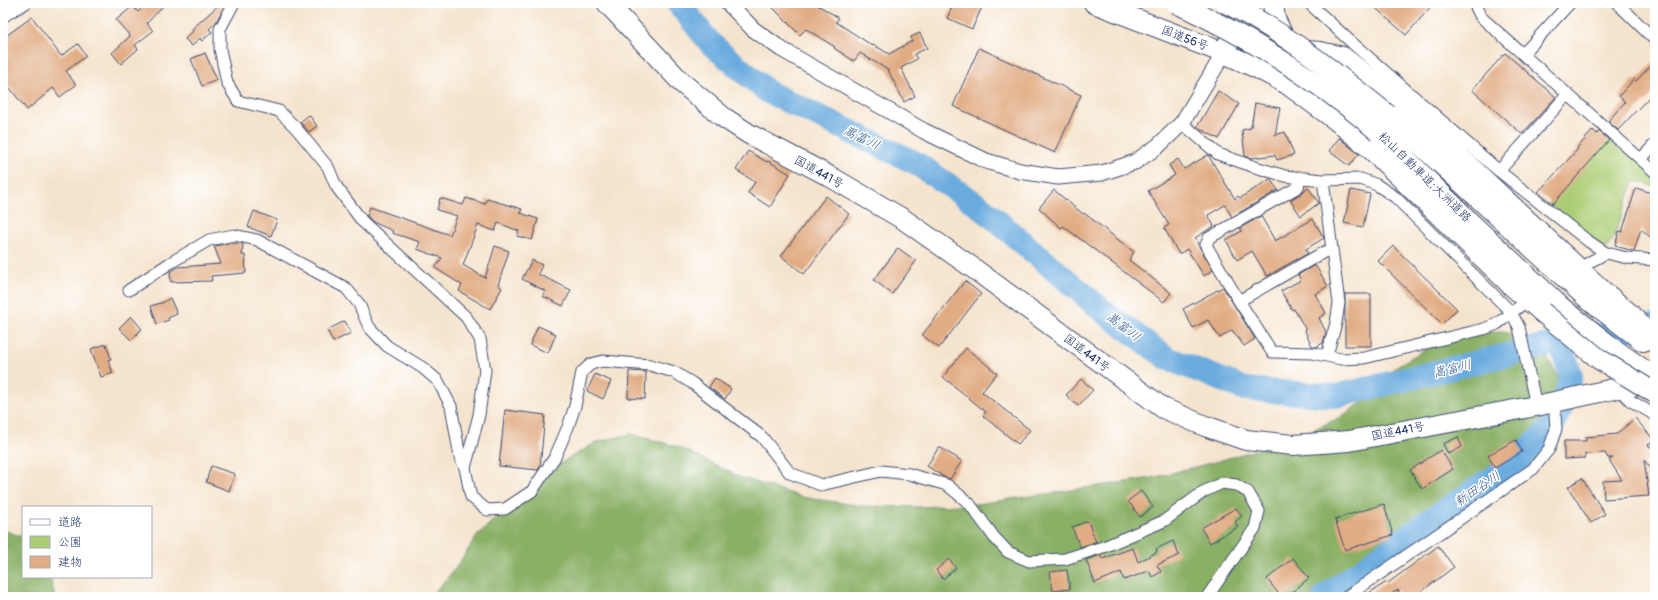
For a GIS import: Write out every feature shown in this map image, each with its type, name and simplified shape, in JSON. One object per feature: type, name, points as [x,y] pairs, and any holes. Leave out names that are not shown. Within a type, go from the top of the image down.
[{"type":"highway","name":"国道441号","points":[[607,3],[681,82],[723,117],[748,134],[829,176],[903,219],[973,268],[1164,408],[1205,426],[1246,440],[1292,445],[1348,441],[1655,382]]},
{"type":"highway","name":"国道56号","points":[[1094,3],[1224,53],[1249,3]]},
{"type":"highway","name":"松山自動車道;大洲道路","points":[[1176,3],[1225,26],[1261,47],[1336,97],[1383,123],[1597,296],[1655,349]]},
{"type":"highway","name":"松山自動車道;大洲道路","points":[[1226,3],[1272,29],[1317,58],[1383,123],[1475,227],[1562,308],[1614,349],[1655,378]]},
{"type":"highway","points":[[1273,3],[1275,19],[1279,29],[1285,42],[1294,50]]},
{"type":"highway","points":[[1224,53],[1294,50],[1320,52],[1344,57],[1413,113],[1597,296],[1630,314],[1655,340]]},
{"type":"highway","points":[[1224,53],[1287,84],[1337,121],[1371,149],[1512,286],[1542,312],[1600,359],[1655,394]]},
{"type":"street","points":[[6,11],[26,3]]},
{"type":"street","points":[[234,3],[220,29],[220,49],[227,83],[238,101],[279,111],[296,128],[328,168],[336,186],[362,221],[466,317],[480,339],[485,370],[479,415],[465,468]]},
{"type":"street","points":[[728,3],[753,29],[781,49],[924,131],[986,161],[1020,171],[1058,177],[1102,173],[1135,162],[1158,146],[1182,123],[1224,53]]},
{"type":"street","points":[[1311,3],[1312,6],[1351,42],[1499,171],[1588,241],[1606,253],[1627,258],[1655,260]]},
{"type":"street","points":[[1474,3],[1481,17],[1655,172]]},
{"type":"street","points":[[1523,54],[1570,3]]},
{"type":"street","points":[[1617,3],[1655,40]]},
{"type":"street","points":[[1499,171],[1568,94]]},
{"type":"street","points":[[1182,123],[1218,154],[1255,168],[1285,176],[1323,180],[1361,179],[1377,184],[1395,198],[1511,312],[1519,327],[1532,385],[1545,404],[1556,429],[1549,449],[1534,468],[1346,597]]},
{"type":"street","points":[[1641,159],[1655,144]]},
{"type":"street","points":[[1300,177],[1298,187],[1209,238],[1206,245],[1272,352],[1327,355],[1341,359],[1364,358],[1484,329],[1498,324],[1524,303]]},
{"type":"street","points":[[1323,180],[1338,303],[1336,323],[1327,355]]},
{"type":"street","points":[[129,290],[170,262],[209,240],[234,235],[257,240],[346,288],[358,304],[369,327],[387,346],[423,368],[438,381],[451,406],[460,456],[465,468],[471,497],[487,510],[505,509],[532,492],[555,456],[571,420],[582,372],[590,364],[603,362],[650,365],[674,372],[703,392],[762,438],[790,473],[821,485],[881,471],[909,474],[947,485],[969,503],[994,537],[1008,552],[1029,561],[1065,559],[1106,546],[1164,522],[1203,492],[1222,483],[1236,485],[1248,492],[1259,510],[1255,528],[1207,597]]},
{"type":"street","points":[[1240,301],[1324,252],[1331,250]]},
{"type":"street","points":[[1588,263],[1606,253]]},
{"type":"street","points":[[1618,388],[1631,401],[1655,415]]},
{"type":"green space","points":[[1607,136],[1655,172],[1655,186],[1634,181],[1614,237],[1606,249],[1549,204]]},
{"type":"green space","points":[[1469,332],[1505,332],[1535,344],[1544,352],[1557,374],[1563,397],[1562,426],[1550,452],[1359,586],[1339,597],[430,597],[455,569],[478,535],[517,496],[567,459],[597,442],[631,434],[679,447],[740,477],[802,497],[862,506],[920,507],[977,504],[1152,478],[1290,440],[1339,418],[1370,397],[1395,367],[1431,346]]},
{"type":"green space","points":[[3,530],[22,537],[22,578],[50,578],[55,597],[3,597]]},
{"type":"building","points":[[146,3],[166,3],[147,23],[153,31],[135,45],[138,49],[121,64],[112,53],[130,36],[116,20],[133,6],[138,12]]},
{"type":"building","points":[[221,3],[224,7],[216,22],[209,29],[212,32],[202,41],[200,38],[192,46],[185,39],[193,31],[192,29]]},
{"type":"building","points":[[768,3],[814,3],[839,18],[836,22],[873,46],[874,45],[889,54],[912,41],[911,37],[920,33],[927,48],[914,54],[917,59],[901,68],[915,96],[904,102],[888,70],[860,53],[854,61],[806,29],[800,35]]},
{"type":"building","points":[[954,3],[972,3],[982,7],[972,29],[947,18]]},
{"type":"building","points":[[1370,3],[1434,3],[1406,35]]},
{"type":"building","points":[[32,17],[61,56],[78,44],[86,56],[66,71],[76,85],[60,97],[53,88],[27,110],[9,87],[3,92],[3,38]]},
{"type":"building","points":[[979,48],[1081,95],[1055,153],[953,106]]},
{"type":"building","points":[[205,53],[217,80],[202,86],[191,59]]},
{"type":"building","points":[[1505,53],[1556,97],[1522,134],[1472,90]]},
{"type":"building","points":[[1655,61],[1655,91],[1618,130],[1608,121],[1625,102],[1619,96],[1634,79],[1636,81]]},
{"type":"building","points":[[1218,91],[1239,104],[1219,139],[1197,127]]},
{"type":"building","points":[[1255,103],[1280,108],[1275,135],[1285,132],[1294,155],[1277,160],[1275,155],[1252,158],[1245,156],[1242,130],[1251,128]]},
{"type":"building","points":[[309,115],[317,126],[309,132],[300,122]]},
{"type":"building","points":[[1593,130],[1597,134],[1599,131],[1609,140],[1553,204],[1538,192],[1578,149],[1577,148]]},
{"type":"building","points":[[1339,138],[1359,154],[1349,166],[1329,151]]},
{"type":"building","points":[[748,151],[790,174],[770,207],[748,193],[755,182],[736,170]]},
{"type":"building","points":[[1208,155],[1235,199],[1238,196],[1240,198],[1270,179],[1278,190],[1232,217],[1225,205],[1208,215],[1214,226],[1195,238],[1213,270],[1204,276],[1187,249],[1179,254],[1164,228],[1169,225],[1148,191],[1175,175],[1169,165],[1178,159],[1184,169]]},
{"type":"building","points":[[1308,187],[1319,203],[1301,216],[1290,200],[1302,193]]},
{"type":"building","points":[[1636,188],[1655,194],[1655,241],[1641,229],[1634,251],[1615,246],[1619,231],[1622,232]]},
{"type":"building","points":[[1054,190],[1083,214],[1084,213],[1134,252],[1129,260],[1171,293],[1164,302],[1063,226],[1061,228],[1039,208]]},
{"type":"building","points":[[1351,190],[1370,194],[1363,227],[1344,223]]},
{"type":"building","points":[[826,196],[849,214],[804,274],[781,256]]},
{"type":"building","points":[[440,198],[463,205],[466,198],[485,204],[487,199],[522,209],[520,213],[538,219],[532,240],[517,236],[519,231],[498,223],[495,231],[478,225],[463,265],[485,278],[495,246],[509,251],[498,285],[502,288],[490,309],[459,291],[462,285],[435,268],[442,258],[417,249],[420,242],[392,233],[393,231],[373,222],[367,216],[370,207],[450,235],[457,216],[437,210]]},
{"type":"building","points":[[254,211],[277,220],[271,236],[248,227]]},
{"type":"building","points":[[1261,216],[1275,241],[1313,219],[1324,238],[1306,249],[1308,253],[1267,276],[1252,251],[1237,260],[1226,240],[1242,231],[1240,228]]},
{"type":"building","points":[[231,243],[243,244],[242,255],[245,255],[246,273],[211,276],[212,281],[171,282],[170,272],[178,267],[221,264],[214,246]]},
{"type":"building","points":[[1393,246],[1457,309],[1442,324],[1378,261]]},
{"type":"building","points":[[898,248],[916,261],[892,294],[874,280]]},
{"type":"building","points":[[532,260],[542,265],[538,274],[571,290],[563,306],[543,296],[545,291],[522,279]]},
{"type":"building","points":[[1315,265],[1328,286],[1315,294],[1326,313],[1319,318],[1326,332],[1323,343],[1316,347],[1312,346],[1305,331],[1306,330],[1294,309],[1292,310],[1281,291],[1301,280],[1298,275]]},
{"type":"building","points":[[965,281],[981,294],[939,348],[922,335]]},
{"type":"building","points":[[1223,287],[1255,339],[1244,346],[1232,330],[1220,338],[1208,320],[1193,328],[1183,309]]},
{"type":"building","points":[[1345,294],[1371,294],[1371,346],[1345,346]]},
{"type":"building","points":[[170,298],[177,314],[168,318],[169,320],[157,324],[151,306],[164,302]]},
{"type":"building","points":[[131,316],[142,329],[131,340],[119,328]]},
{"type":"building","points":[[345,321],[351,333],[333,342],[327,330]]},
{"type":"building","points":[[538,326],[556,334],[548,353],[530,345]]},
{"type":"building","points":[[106,344],[111,359],[108,360],[113,373],[101,377],[91,349]]},
{"type":"building","points":[[966,348],[997,373],[982,392],[1030,430],[1018,444],[983,416],[986,412],[943,377]]},
{"type":"building","points":[[629,371],[646,372],[645,399],[628,398]]},
{"type":"building","points":[[595,374],[611,381],[603,399],[587,391]]},
{"type":"building","points":[[715,378],[731,389],[725,399],[709,387]]},
{"type":"building","points":[[1081,379],[1093,390],[1078,406],[1066,395]]},
{"type":"building","points":[[505,410],[545,415],[540,467],[538,470],[499,466]]},
{"type":"building","points":[[1635,418],[1654,440],[1648,445],[1655,450],[1655,473],[1644,460],[1649,496],[1604,499],[1603,481],[1622,480],[1609,460],[1613,458],[1608,458],[1605,453],[1585,454],[1585,458],[1564,459],[1564,441],[1586,441],[1586,437],[1617,434]]},
{"type":"building","points":[[1458,437],[1462,447],[1448,454],[1443,444]]},
{"type":"building","points":[[1516,440],[1522,452],[1495,468],[1488,455]]},
{"type":"building","points":[[939,447],[962,461],[950,479],[944,477],[927,466]]},
{"type":"building","points":[[1441,450],[1453,469],[1422,489],[1410,470]]},
{"type":"building","points":[[211,466],[235,474],[229,491],[206,482]]},
{"type":"building","points":[[1582,478],[1605,514],[1591,523],[1568,487]]},
{"type":"building","points":[[1141,491],[1153,507],[1140,517],[1128,501]]},
{"type":"building","points":[[1384,504],[1393,535],[1345,550],[1335,519]]},
{"type":"building","points":[[1236,508],[1242,516],[1235,522],[1238,527],[1210,543],[1201,528]]},
{"type":"building","points":[[1088,521],[1096,542],[1080,547],[1072,527]]},
{"type":"building","points":[[1173,541],[1179,555],[1157,565],[1161,572],[1152,577],[1149,571],[1124,580],[1121,572],[1095,583],[1086,560],[1100,555],[1102,559],[1133,548],[1138,562],[1157,552],[1156,549]]},
{"type":"building","points":[[1438,546],[1454,567],[1414,597],[1403,597],[1398,590],[1386,597],[1362,597],[1387,582],[1388,583]]},
{"type":"building","points":[[1293,558],[1309,578],[1286,597],[1281,597],[1267,579]]},
{"type":"building","points":[[949,559],[956,568],[943,579],[936,570]]},
{"type":"building","points":[[1067,570],[1070,589],[1053,591],[1050,572]]},
{"type":"waterway","name":"嵩富川","points":[[678,3],[711,44],[768,92],[916,163],[982,208],[1103,311],[1167,358],[1245,389],[1336,396],[1560,342],[1655,325]]},
{"type":"waterway","name":"新田谷川","points":[[1324,597],[1425,523],[1515,463],[1551,427],[1562,406],[1571,376],[1560,342]]}]
